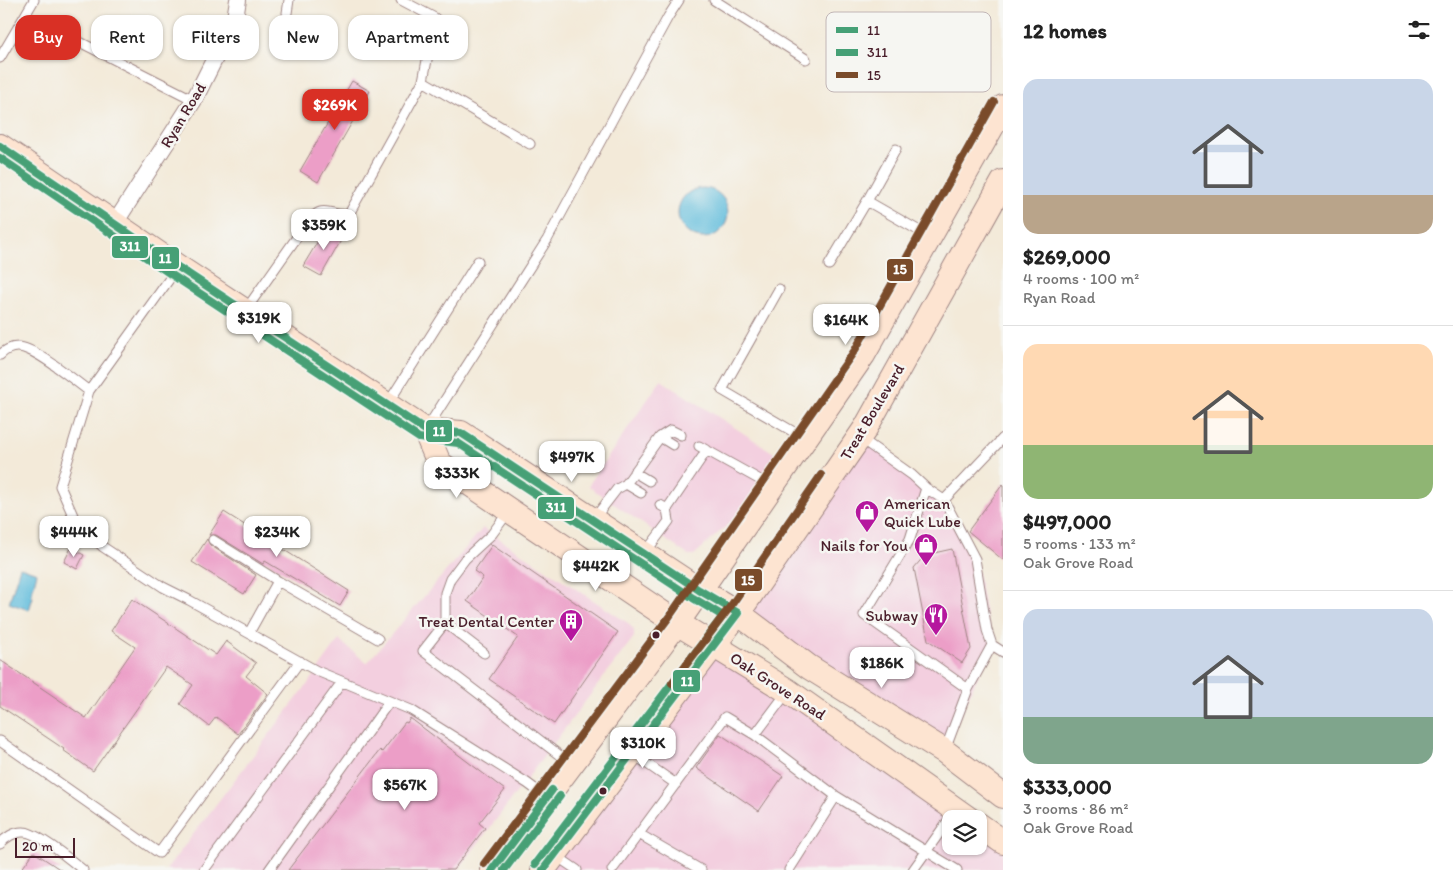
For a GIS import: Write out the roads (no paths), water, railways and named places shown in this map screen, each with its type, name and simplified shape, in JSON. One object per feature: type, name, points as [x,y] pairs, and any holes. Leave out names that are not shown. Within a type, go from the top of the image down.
[{"type":"main road","points":[[492,870],[677,623],[863,355],[1003,107]]},
{"type":"main road","name":"Oak Grove Road","points":[[0,146],[178,267],[425,430],[461,433],[699,590],[738,613],[809,666],[944,751],[1003,796]]},
{"type":"main road","name":"Treat Boulevard","points":[[549,862],[738,613],[859,438],[1003,182]]},
{"type":"main road","name":"Oak Grove Road","points":[[425,430],[439,464],[677,623],[788,691],[956,810]]},
{"type":"main road","points":[[987,831],[1003,842]]},
{"type":"street","name":"Ryan Road","points":[[115,223],[194,100],[235,18],[238,0]]},
{"type":"lane","points":[[0,58],[34,0]]},
{"type":"lane","points":[[286,13],[289,0]]},
{"type":"lane","points":[[244,311],[309,220],[320,212],[329,212],[341,216],[349,214],[423,81],[435,18],[401,0]]},
{"type":"lane","points":[[425,430],[547,240],[679,0]]},
{"type":"lane","points":[[714,0],[806,60]]},
{"type":"lane","points":[[81,43],[194,100]]},
{"type":"lane","points":[[423,81],[530,144]]},
{"type":"lane","points":[[829,265],[896,149]]},
{"type":"lane","points":[[867,201],[930,237]]},
{"type":"lane","points":[[387,405],[478,261]]},
{"type":"lane","points":[[178,267],[90,391],[60,486],[75,520],[103,547],[163,587],[342,682],[411,710],[527,783],[546,798]]},
{"type":"lane","points":[[779,289],[722,390],[804,438]]},
{"type":"lane","points":[[0,355],[9,349],[17,347],[26,348],[44,358],[90,391]]},
{"type":"lane","points":[[593,520],[617,489],[626,484],[660,437],[671,430],[681,435]]},
{"type":"lane","points":[[660,437],[674,445]]},
{"type":"lane","points":[[859,438],[944,500],[975,559],[987,630],[992,646],[1003,652]]},
{"type":"lane","points":[[944,500],[1003,438]]},
{"type":"lane","points":[[644,554],[669,521],[663,507],[700,462],[703,448],[771,486]]},
{"type":"lane","points":[[692,456],[700,462]]},
{"type":"lane","points":[[634,472],[649,481]]},
{"type":"lane","points":[[626,484],[641,493]]},
{"type":"lane","points":[[926,488],[910,539],[864,615],[968,689]]},
{"type":"lane","points":[[509,512],[492,534],[465,559],[450,579],[445,592],[445,623],[423,651],[572,764]]},
{"type":"lane","points":[[213,540],[278,581],[378,639]]},
{"type":"lane","points":[[249,633],[278,581]]},
{"type":"lane","points":[[445,623],[484,653]]},
{"type":"lane","points":[[944,751],[968,689],[992,646]]},
{"type":"lane","points":[[0,741],[159,853],[300,661]]},
{"type":"lane","points":[[204,870],[342,682]]},
{"type":"lane","points":[[755,734],[788,691]]},
{"type":"lane","points":[[269,870],[390,702]]},
{"type":"lane","points":[[612,870],[725,717],[755,734],[836,796],[957,870]]},
{"type":"lane","points":[[631,753],[676,784]]},
{"type":"lane","points":[[789,870],[836,796]]},
{"type":"lane","points":[[0,844],[12,834],[24,831],[38,836],[83,870]]},
{"type":"lane","points":[[639,834],[701,870]]},
{"type":"lane","points":[[912,870],[926,850],[942,834]]},
{"type":"lane","points":[[549,862],[577,870]]},
{"type":"water","points":[[703,188],[713,190],[721,195],[726,203],[728,213],[726,223],[721,231],[713,236],[703,238],[693,236],[685,231],[680,223],[678,213],[680,203],[685,195],[693,190]]},
{"type":"water","points":[[20,567],[37,573],[29,610],[9,603]]},
{"type":"place","name":"American Quick Lube","points":[[867,533]]},
{"type":"place","name":"Nails for You","points":[[926,566]]},
{"type":"place","name":"Subway","points":[[936,636]]},
{"type":"place","name":"Treat Dental Center","points":[[571,642]]}]
